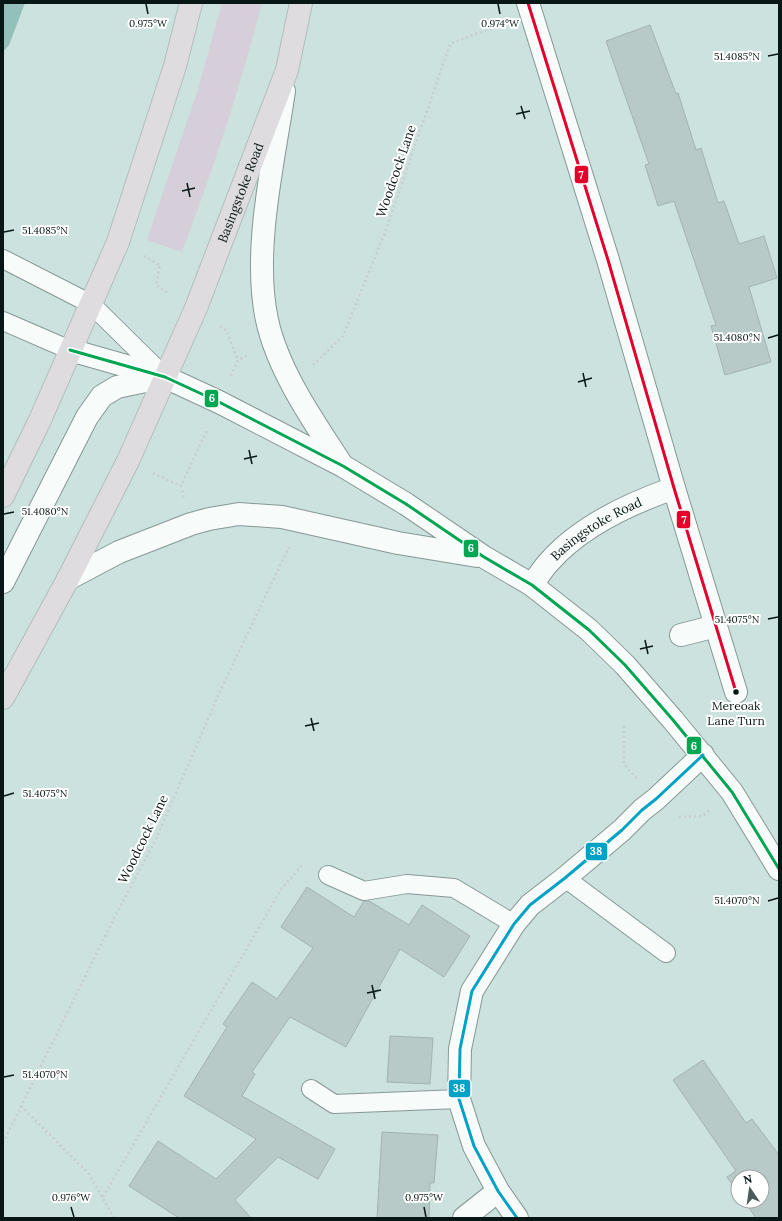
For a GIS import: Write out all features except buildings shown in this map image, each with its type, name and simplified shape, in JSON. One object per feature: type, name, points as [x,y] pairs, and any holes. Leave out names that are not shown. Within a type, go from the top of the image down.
[{"type":"highway","points":[[3,496],[118,242],[175,66],[191,3]]},
{"type":"highway","name":"Basingstoke Road","points":[[3,698],[68,579],[128,461],[196,308],[287,70],[301,3]]},
{"type":"street","points":[[529,8],[608,260],[674,488],[736,692]]},
{"type":"street","points":[[287,70],[263,232],[262,291],[267,320],[274,343],[295,391],[343,466]]},
{"type":"street","points":[[70,350],[165,377],[219,402],[343,466],[406,504],[484,557],[532,585],[588,630],[619,660],[703,755],[732,792],[779,869]]},
{"type":"street","points":[[3,582],[87,416],[102,396],[117,387],[165,377]]},
{"type":"street","name":"Basingstoke Road","points":[[532,585],[551,560],[586,530],[640,500],[674,488]]},
{"type":"street","points":[[68,579],[119,552],[191,524],[209,519],[239,514],[282,517],[398,543],[484,557]]},
{"type":"street","points":[[681,635],[716,626]]},
{"type":"street","points":[[517,1218],[498,1191],[474,1146],[459,1099],[460,1048],[472,991],[514,924],[530,905],[622,830],[703,755]]},
{"type":"street","points":[[464,1218],[498,1191]]},
{"type":"lane","points":[[3,259],[91,304],[165,377]]},
{"type":"lane","points":[[3,321],[70,350]]},
{"type":"lane","points":[[328,875],[364,890],[407,884],[454,888],[514,924]]},
{"type":"lane","points":[[565,878],[666,953]]},
{"type":"lane","points":[[311,1089],[334,1104],[459,1099]]},
{"type":"path","name":"Woodcock Lane","points":[[312,366],[343,336],[386,230],[450,44],[529,8]]},
{"type":"path","points":[[118,242],[160,264],[156,285],[196,308],[226,330],[238,360]]},
{"type":"path","name":"Woodcock Lane","points":[[3,1143],[20,1106],[155,841],[221,689],[292,540]]},
{"type":"path","points":[[103,1198],[280,891],[302,865],[308,863]]},
{"type":"path","points":[[20,1106],[89,1174],[114,1218]]},
{"type":"shaded area","points":[[3,3],[25,3],[9,45],[3,52]]},
{"type":"shaded area","points":[[222,3],[262,3],[245,66],[225,129],[182,252],[147,240],[198,89]]},
{"type":"transit line","name":"7","points":[[528,3],[608,260],[674,488],[736,692]]},
{"type":"transit line","name":"6","points":[[70,350],[165,377],[219,402],[343,466],[406,504],[484,557],[532,585],[589,630],[625,665],[673,720],[732,792],[779,869]]},
{"type":"transit line","name":"38","points":[[517,1218],[498,1191],[474,1146],[459,1099],[460,1049],[472,991],[514,924],[530,905],[622,830],[703,755]]},
{"type":"place","name":"Mereoak Lane Turn","points":[[736,692]]}]
